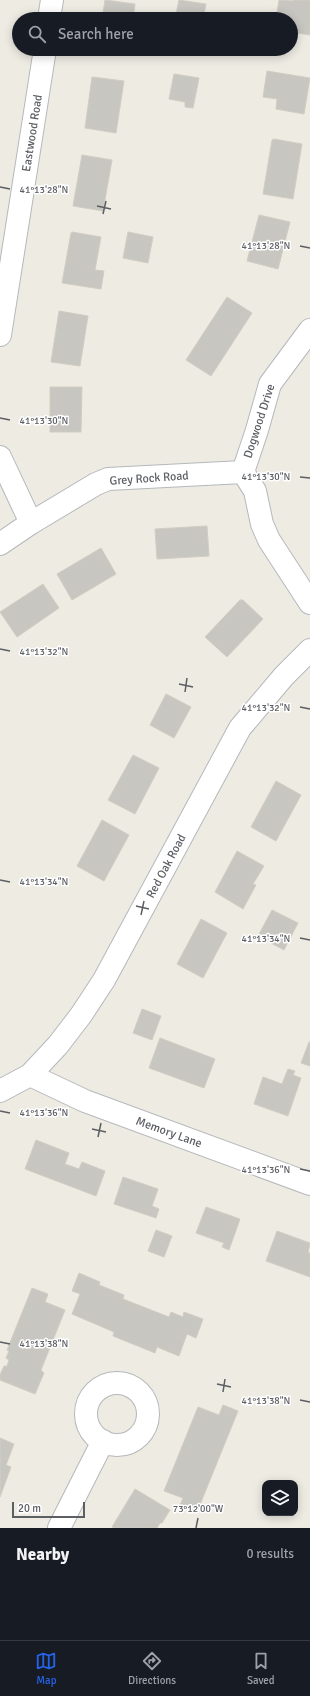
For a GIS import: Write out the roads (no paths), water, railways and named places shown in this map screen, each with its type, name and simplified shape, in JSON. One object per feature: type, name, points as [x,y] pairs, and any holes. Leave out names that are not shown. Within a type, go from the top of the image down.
[{"type":"street","points":[[50,12],[52,0]]},
{"type":"street","name":"Eastwood Road","points":[[0,335],[44,56]]},
{"type":"street","name":"Dogwood Drive","points":[[310,330],[270,384],[243,472],[255,491],[262,524],[269,540],[310,603]]},
{"type":"street","points":[[0,457],[31,523]]},
{"type":"street","name":"Grey Rock Road","points":[[0,544],[31,523],[96,484],[108,480],[243,472]]},
{"type":"street","name":"Red Oak Road","points":[[0,1091],[30,1076],[58,1045],[81,1016],[104,980],[240,728],[284,676],[310,650]]},
{"type":"street","name":"Memory Lane","points":[[30,1076],[86,1101],[310,1184]]},
{"type":"street","points":[[59,1528],[103,1441]]}]
